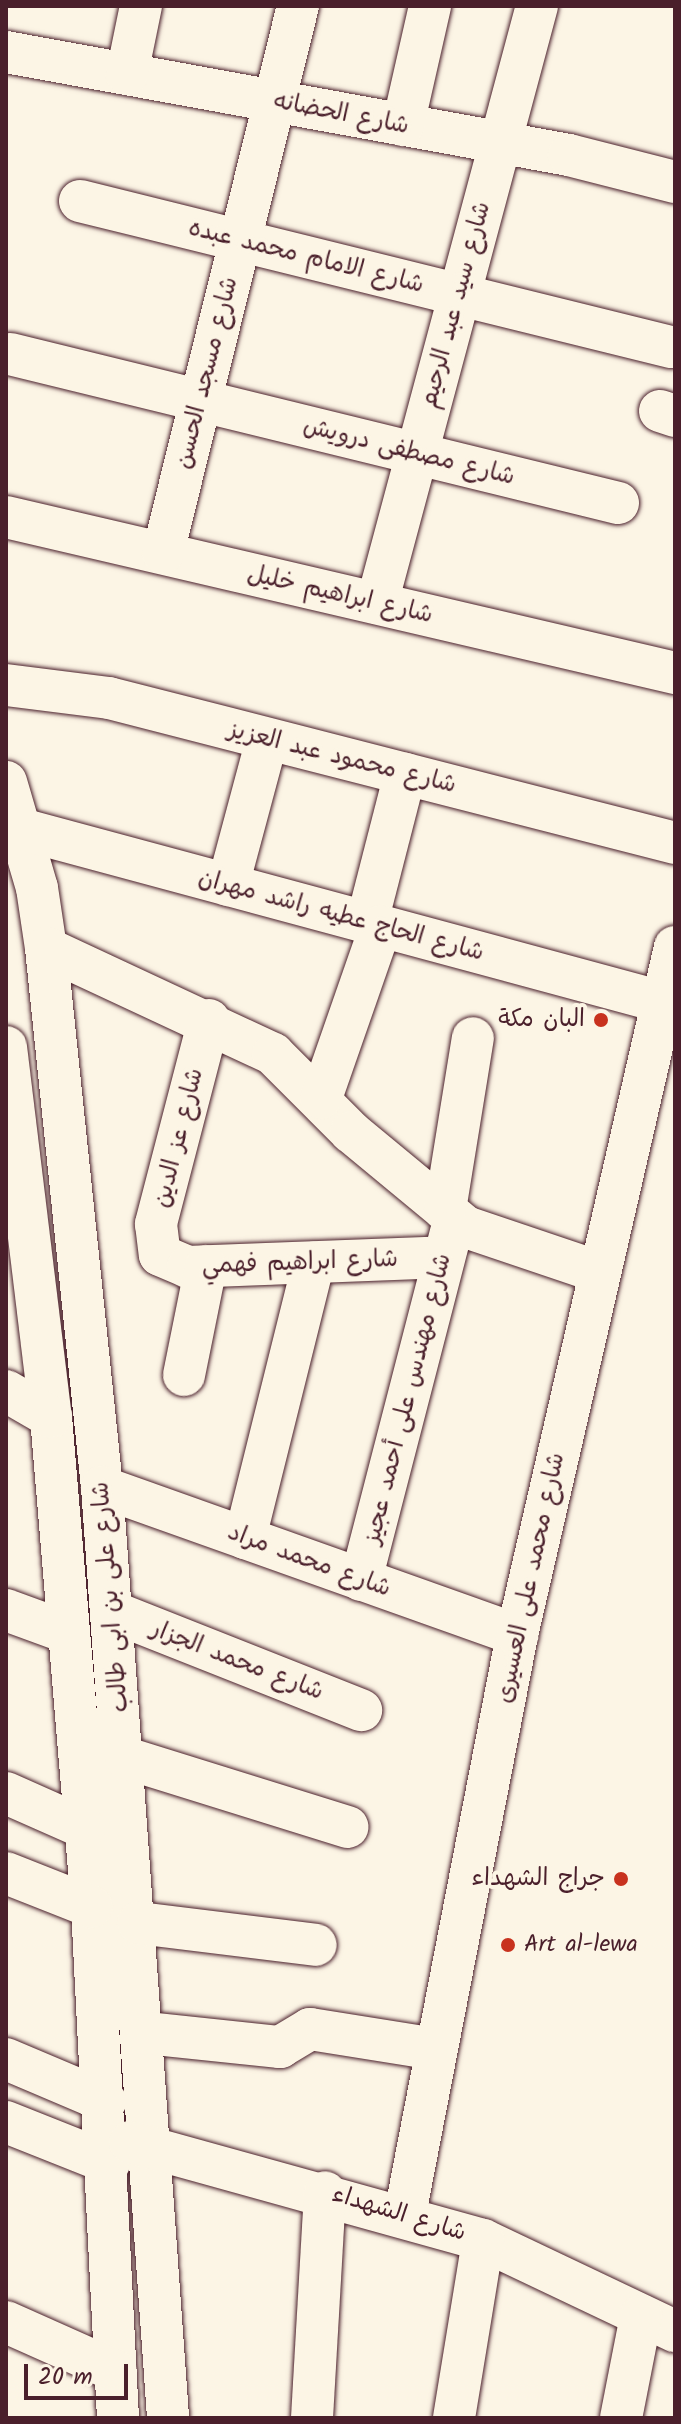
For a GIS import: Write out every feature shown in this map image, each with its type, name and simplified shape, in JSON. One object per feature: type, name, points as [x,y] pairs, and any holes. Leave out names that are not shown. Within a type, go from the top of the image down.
[{"type":"street","points":[[127,74],[141,6]]},
{"type":"street","name":"شارع مسجد الحسن","points":[[163,553],[298,6]]},
{"type":"street","points":[[403,125],[430,6]]},
{"type":"street","name":"شارع سيد عبد الرحيم","points":[[377,603],[537,6]]},
{"type":"street","name":"شارع الحضانه","points":[[6,52],[403,125],[675,182]]},
{"type":"street","name":"شارع الامام محمد عبده","points":[[80,201],[671,347]]},
{"type":"street","name":"شارع مصطفى درويش","points":[[10,354],[618,503]]},
{"type":"street","name":"شارع ابراهيم خليل","points":[[6,517],[675,673]]},
{"type":"street","name":"شارع محمود عبد العزيز","points":[[6,685],[109,698],[675,843]]},
{"type":"street","points":[[228,885],[267,739]]},
{"type":"street","points":[[321,1098],[374,924],[405,774]]},
{"type":"street","name":"شارع على بن ابى طالب","points":[[6,782],[21,829],[46,948],[102,1487],[146,2033],[168,2418]]},
{"type":"street","name":"شارع الحاج عطيه راشد مهران","points":[[21,829],[662,1002]]},
{"type":"street","name":"شارع محمد على العسيرى","points":[[405,2214],[517,1635],[599,1272],[662,1056],[662,1002],[675,947]]},
{"type":"street","points":[[46,948],[209,1020],[273,1054],[321,1098],[448,1229],[599,1272]]},
{"type":"street","points":[[6,1030],[55,1020]]},
{"type":"street","name":"شارع عز الدين","points":[[160,1255],[156,1224],[209,1020]]},
{"type":"street","name":"شارع مهندس على أحمد عجيز","points":[[361,1580],[448,1229],[473,1038]]},
{"type":"street","name":"شارع على بن ابى طالب","points":[[6,1047],[23,1321],[51,1417],[92,1907],[107,2134],[118,2418]]},
{"type":"street","name":"شارع ابراهيم فهمي","points":[[160,1255],[172,1265],[314,1262],[448,1229]]},
{"type":"street","points":[[245,1538],[314,1262]]},
{"type":"street","points":[[184,1375],[206,1266]]},
{"type":"street","points":[[6,1391],[51,1417]]},
{"type":"street","name":"شارع محمد مراد","points":[[102,1487],[517,1635]]},
{"type":"street","points":[[6,1610],[69,1633]]},
{"type":"street","name":"شارع محمد الجزار","points":[[113,1612],[361,1710]]},
{"type":"street","points":[[126,1758],[348,1827]]},
{"type":"street","points":[[6,1793],[85,1828]]},
{"type":"street","points":[[6,1873],[92,1907]]},
{"type":"street","points":[[138,1923],[316,1945]]},
{"type":"street","points":[[146,2033],[280,2047],[310,2029],[435,2049]]},
{"type":"street","points":[[6,2059],[107,2134]]},
{"type":"street","points":[[6,2122],[107,2134]]},
{"type":"street","name":"شارع الشهداء","points":[[107,2134],[405,2214],[483,2240],[658,2324]]},
{"type":"street","points":[[312,2418],[325,2192]]},
{"type":"street","points":[[454,2418],[483,2240]]},
{"type":"street","points":[[6,2322],[116,2371]]},
{"type":"street","points":[[621,2418],[658,2324]]},
{"type":"place","name":"البان مكة","points":[[601,1020]]},
{"type":"place","name":"جراج الشهداء","points":[[621,1879]]},
{"type":"place","name":"Art al-lewa","points":[[508,1945]]}]
